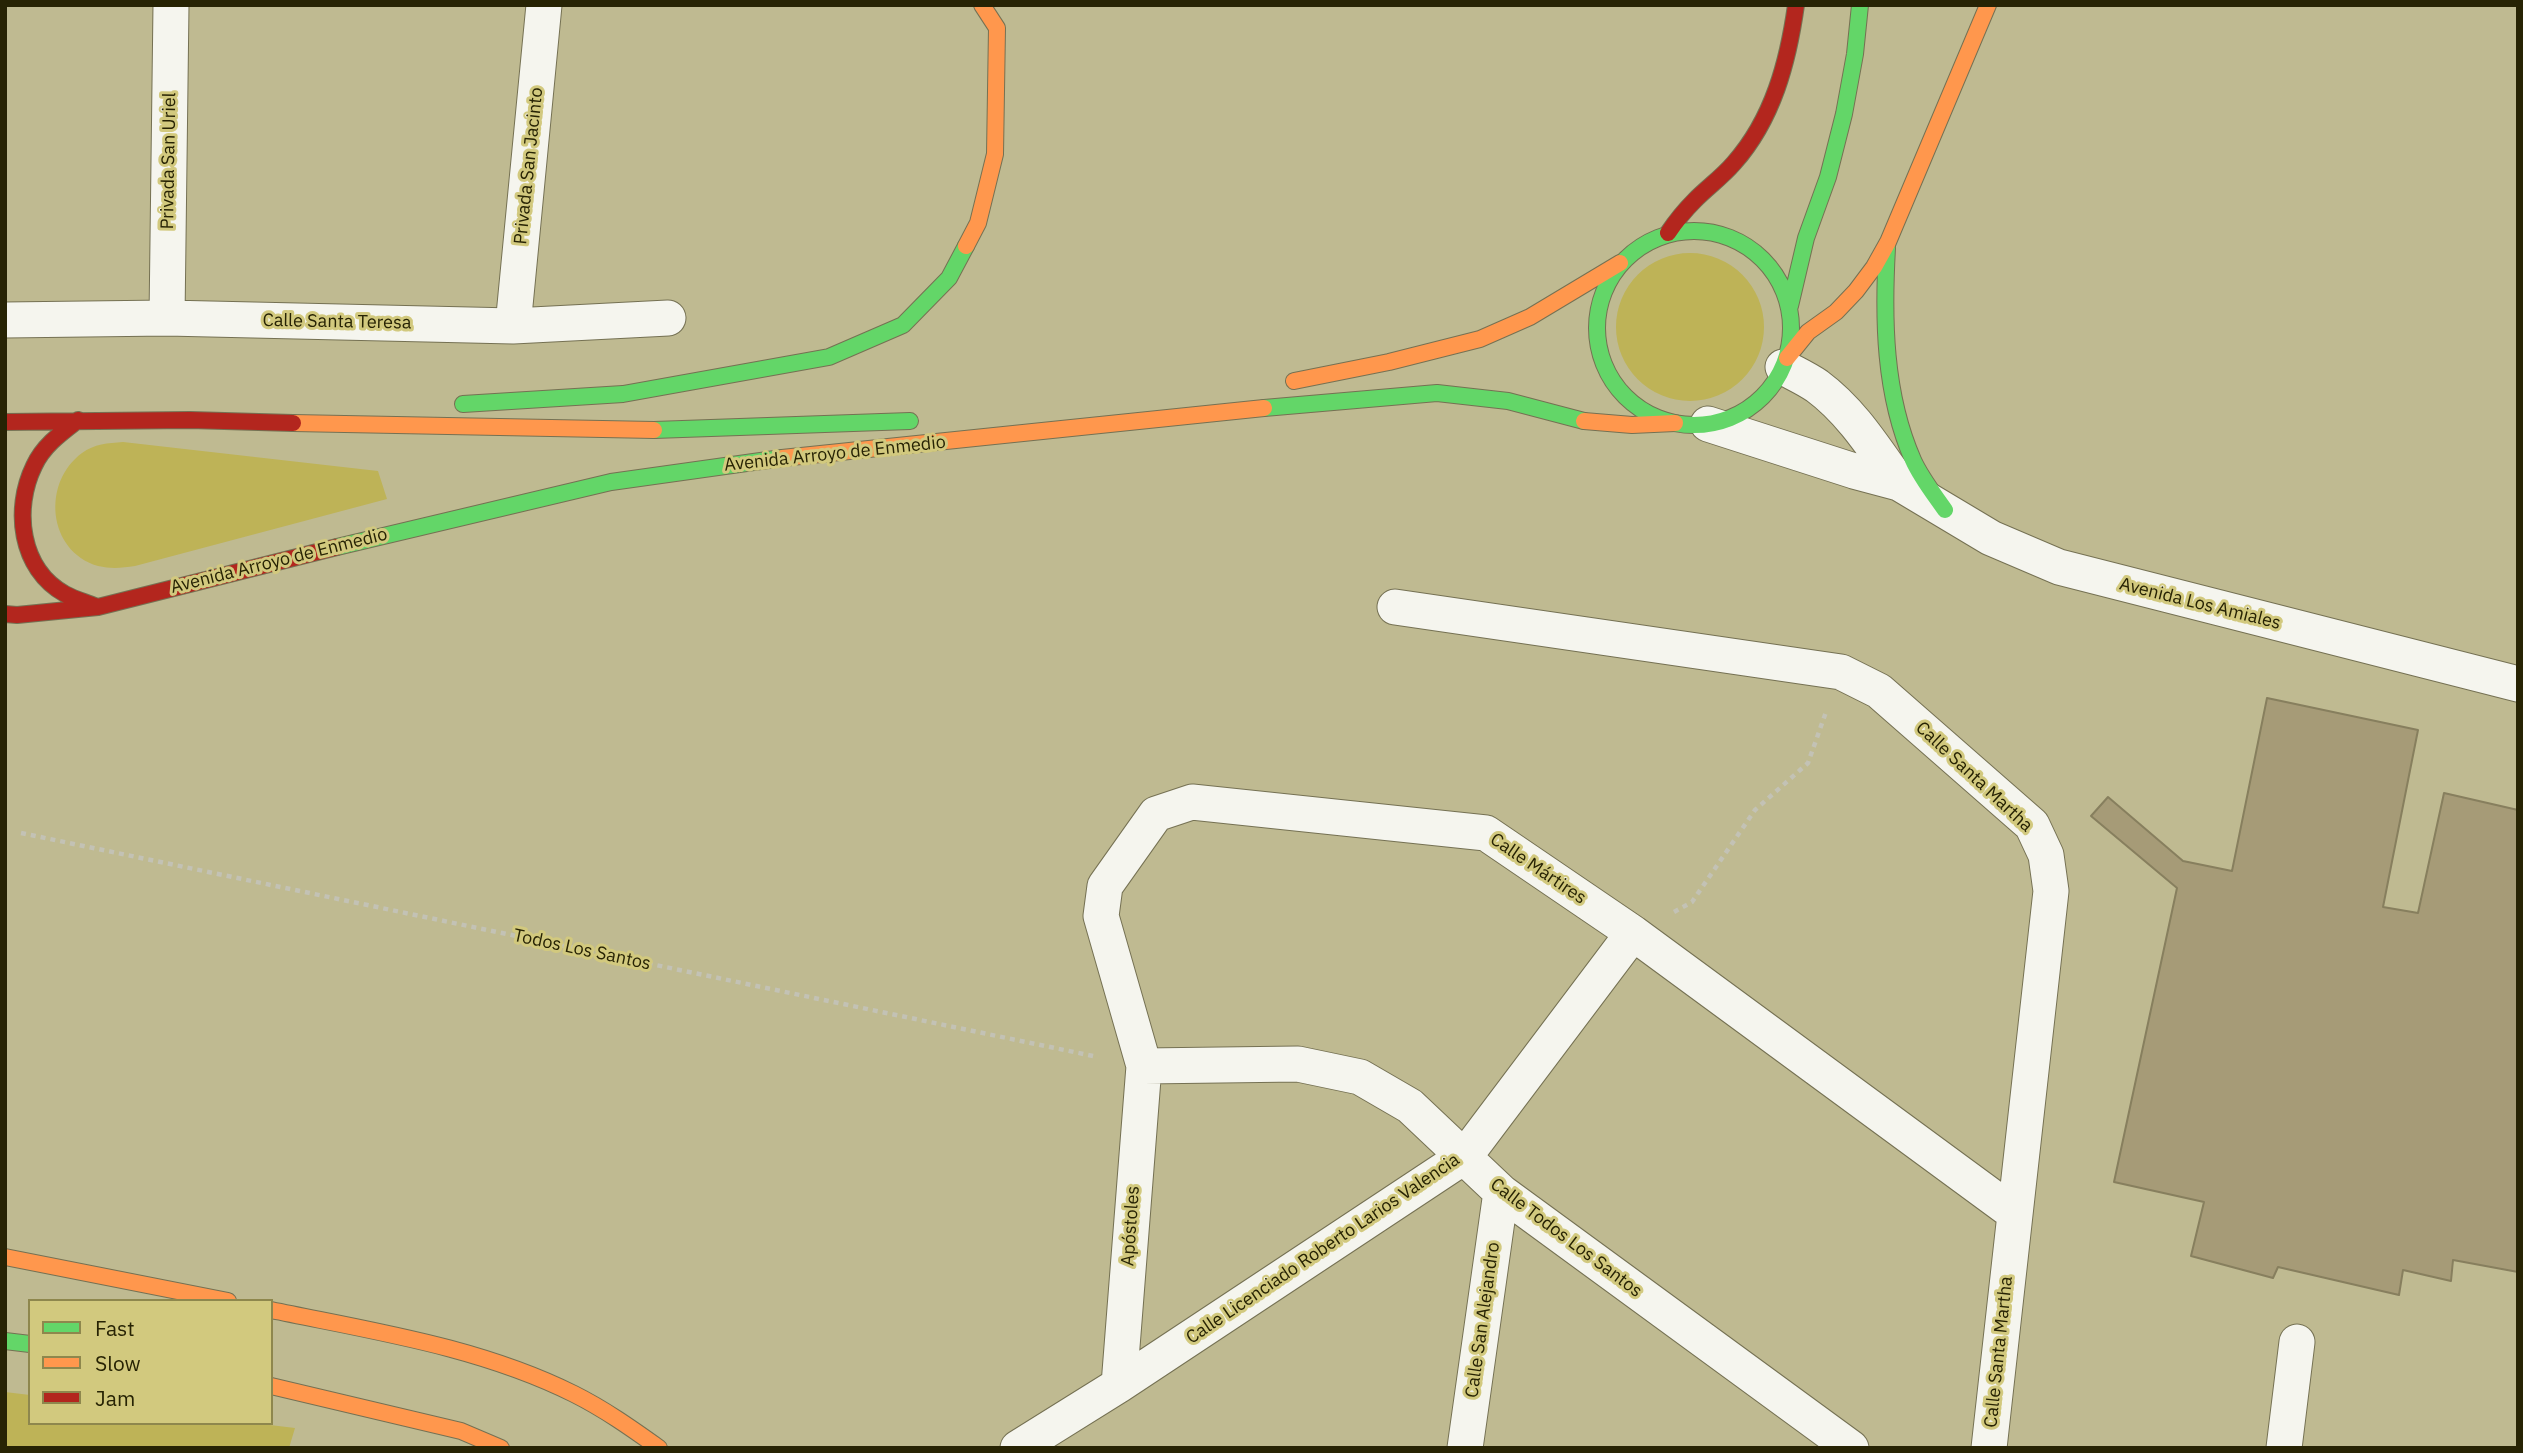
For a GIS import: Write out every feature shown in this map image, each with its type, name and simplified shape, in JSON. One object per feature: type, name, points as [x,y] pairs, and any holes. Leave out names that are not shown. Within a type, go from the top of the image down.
[{"type":"main road","points":[[442,405],[623,394],[829,357],[903,325],[949,278],[978,223],[995,154],[997,28],[982,5]]},
{"type":"main road","name":"Avenida Arroyo de Enmedio","points":[[1668,233],[1692,202],[1720,178],[1744,150],[1765,119],[1780,85],[1790,48],[1796,5]]},
{"type":"main road","name":"Avenida Arroyo de Enmedio","points":[[5,614],[98,607],[398,531],[611,482],[774,459],[1338,400],[1437,393],[1508,401],[1588,422],[1632,425],[1692,424],[1740,414],[1765,394],[1785,363],[1792,332],[1790,306],[1806,238],[1828,177],[1844,114],[1855,54],[1860,5]]},
{"type":"main road","points":[[1785,363],[1808,332],[1836,312],[1874,267],[1888,242],[1988,5]]},
{"type":"main road","name":"Avenida Arroyo de Enmedio","points":[[1282,383],[1364,369],[1496,334],[1539,313],[1620,263],[1642,245],[1668,233],[1699,230],[1730,237],[1757,253],[1777,277],[1790,306]]},
{"type":"main road","points":[[1888,242],[1884,284],[1885,325],[1889,366],[1899,414],[1913,462],[1945,510]]},
{"type":"main road","name":"Avenida Arroyo de Enmedio","points":[[1620,263],[1604,287],[1596,316],[1598,345],[1606,372],[1624,396],[1648,414],[1692,424]]},
{"type":"main road","points":[[190,420],[386,409]]},
{"type":"main road","name":"Avenida Arroyo de Enmedio","points":[[5,422],[190,420],[637,431],[929,419]]},
{"type":"main road","points":[[78,420],[60,429],[44,442],[30,459],[20,479],[16,499],[16,522],[20,543],[42,580],[59,593],[98,607]]},
{"type":"main road","points":[[5,1257],[196,1297]]},
{"type":"main road","points":[[273,1310],[460,1351],[565,1390],[611,1413],[659,1448]]},
{"type":"main road","points":[[5,1341],[28,1344]]},
{"type":"main road","points":[[273,1386],[461,1431],[501,1448]]},
{"type":"street","name":"Privada San Uriel","points":[[167,317],[171,5]]},
{"type":"street","name":"Privada San Jacinto","points":[[513,326],[544,5]]},
{"type":"street","name":"Calle Santa Teresa","points":[[5,320],[167,317],[513,326],[668,317]]},
{"type":"street","name":"Avenida Los Amiales","points":[[1785,363],[1840,405],[1860,427],[1899,483]]},
{"type":"street","name":"Avenida Los Amiales","points":[[1692,424],[1899,483],[1991,538],[2059,567],[2518,684]]},
{"type":"street","name":"Calle Santa Martha","points":[[1395,607],[1841,672],[1879,691],[2032,825],[2046,855],[2051,891],[1989,1448]]},
{"type":"street","name":"Calle Mártires","points":[[1144,1066],[1101,916],[1105,886],[1156,814],[1192,802],[1486,834],[1633,933],[2014,1213]]},
{"type":"street","name":"Calle Licenciado Roberto Larios Valencia","points":[[1018,1448],[1119,1385],[1465,1156],[1633,933]]},
{"type":"street","name":"Calle Todos Los Santos","points":[[1144,1066],[1298,1064],[1360,1077],[1410,1106],[1501,1192],[1851,1448]]},
{"type":"street","name":"Apóstoles","points":[[1119,1385],[1144,1066]]},
{"type":"street","name":"Calle San Alejandro","points":[[1465,1448],[1501,1192]]},
{"type":"street","points":[[2284,1448],[2297,1342]]},
{"type":"path","points":[[1633,933],[1692,902],[1755,810],[1808,763],[1841,672]]},
{"type":"path","name":"Todos Los Santos","points":[[21,833],[1144,1066]]},
{"type":"shaded area","points":[[1690,253],[1718,259],[1742,275],[1758,299],[1764,327],[1758,355],[1742,379],[1718,395],[1690,401],[1662,395],[1638,379],[1622,355],[1616,327],[1622,299],[1638,275],[1662,259]]},
{"type":"shaded area","points":[[123,442],[378,471],[387,499],[135,566],[107,568],[81,558],[68,546],[56,515],[56,498],[60,481],[69,466],[82,453],[96,446]]},
{"type":"shaded area","points":[[5,1392],[28,1395],[28,1425],[270,1425],[295,1428],[289,1448],[5,1448]]},
{"type":"building","points":[[2267,698],[2418,730],[2383,907],[2418,913],[2444,793],[2518,810],[2518,1272],[2453,1260],[2451,1281],[2403,1270],[2399,1295],[2278,1267],[2273,1278],[2191,1256],[2204,1202],[2114,1182],[2177,888],[2091,816],[2108,797],[2183,861],[2232,871]]},
{"type":"traffic: fast","points":[[1790,306],[1806,238],[1828,177],[1844,114],[1855,54],[1860,5]]},
{"type":"traffic: fast","points":[[1694,231],[1731,238],[1763,259],[1784,291],[1791,328],[1784,365],[1763,397],[1731,418],[1694,425],[1657,418],[1625,397],[1604,365],[1597,328],[1604,291],[1625,259],[1657,238],[1694,231]]},
{"type":"traffic: fast","points":[[463,404],[623,394],[829,357],[903,325],[949,278],[966,246]]},
{"type":"traffic: fast","points":[[1887,248],[1886,329],[1896,409],[1916,467],[1945,510]]},
{"type":"traffic: fast","points":[[1264,408],[1437,393],[1508,401],[1584,421]]},
{"type":"traffic: fast","points":[[654,430],[910,421]]},
{"type":"traffic: fast","points":[[337,547],[611,482],[782,458]]},
{"type":"traffic: fast","points":[[5,1341],[28,1344]]},
{"type":"traffic: slow","points":[[966,246],[978,223],[995,154],[997,28],[982,5]]},
{"type":"traffic: slow","points":[[1787,358],[1808,332],[1836,312],[1874,267],[1888,242],[1988,5]]},
{"type":"traffic: slow","points":[[1294,381],[1389,362],[1480,339],[1530,317],[1620,263]]},
{"type":"traffic: slow","points":[[782,458],[1264,408]]},
{"type":"traffic: slow","points":[[1584,421],[1632,425],[1675,423]]},
{"type":"traffic: slow","points":[[293,423],[654,430]]},
{"type":"traffic: slow","points":[[5,1257],[218,1299]]},
{"type":"traffic: slow","points":[[273,1310],[425,1342],[501,1364],[574,1394],[659,1448]]},
{"type":"traffic: slow","points":[[273,1386],[461,1431],[501,1448]]},
{"type":"traffic: jam","points":[[1668,233],[1691,204],[1734,163],[1759,128],[1777,89],[1796,5]]},
{"type":"traffic: jam","points":[[78,420],[53,440],[34,466],[27,483],[23,519],[25,537],[38,570],[65,594],[95,606]]},
{"type":"traffic: jam","points":[[5,422],[190,420],[293,423]]},
{"type":"traffic: jam","points":[[5,614],[98,607],[337,547]]}]
